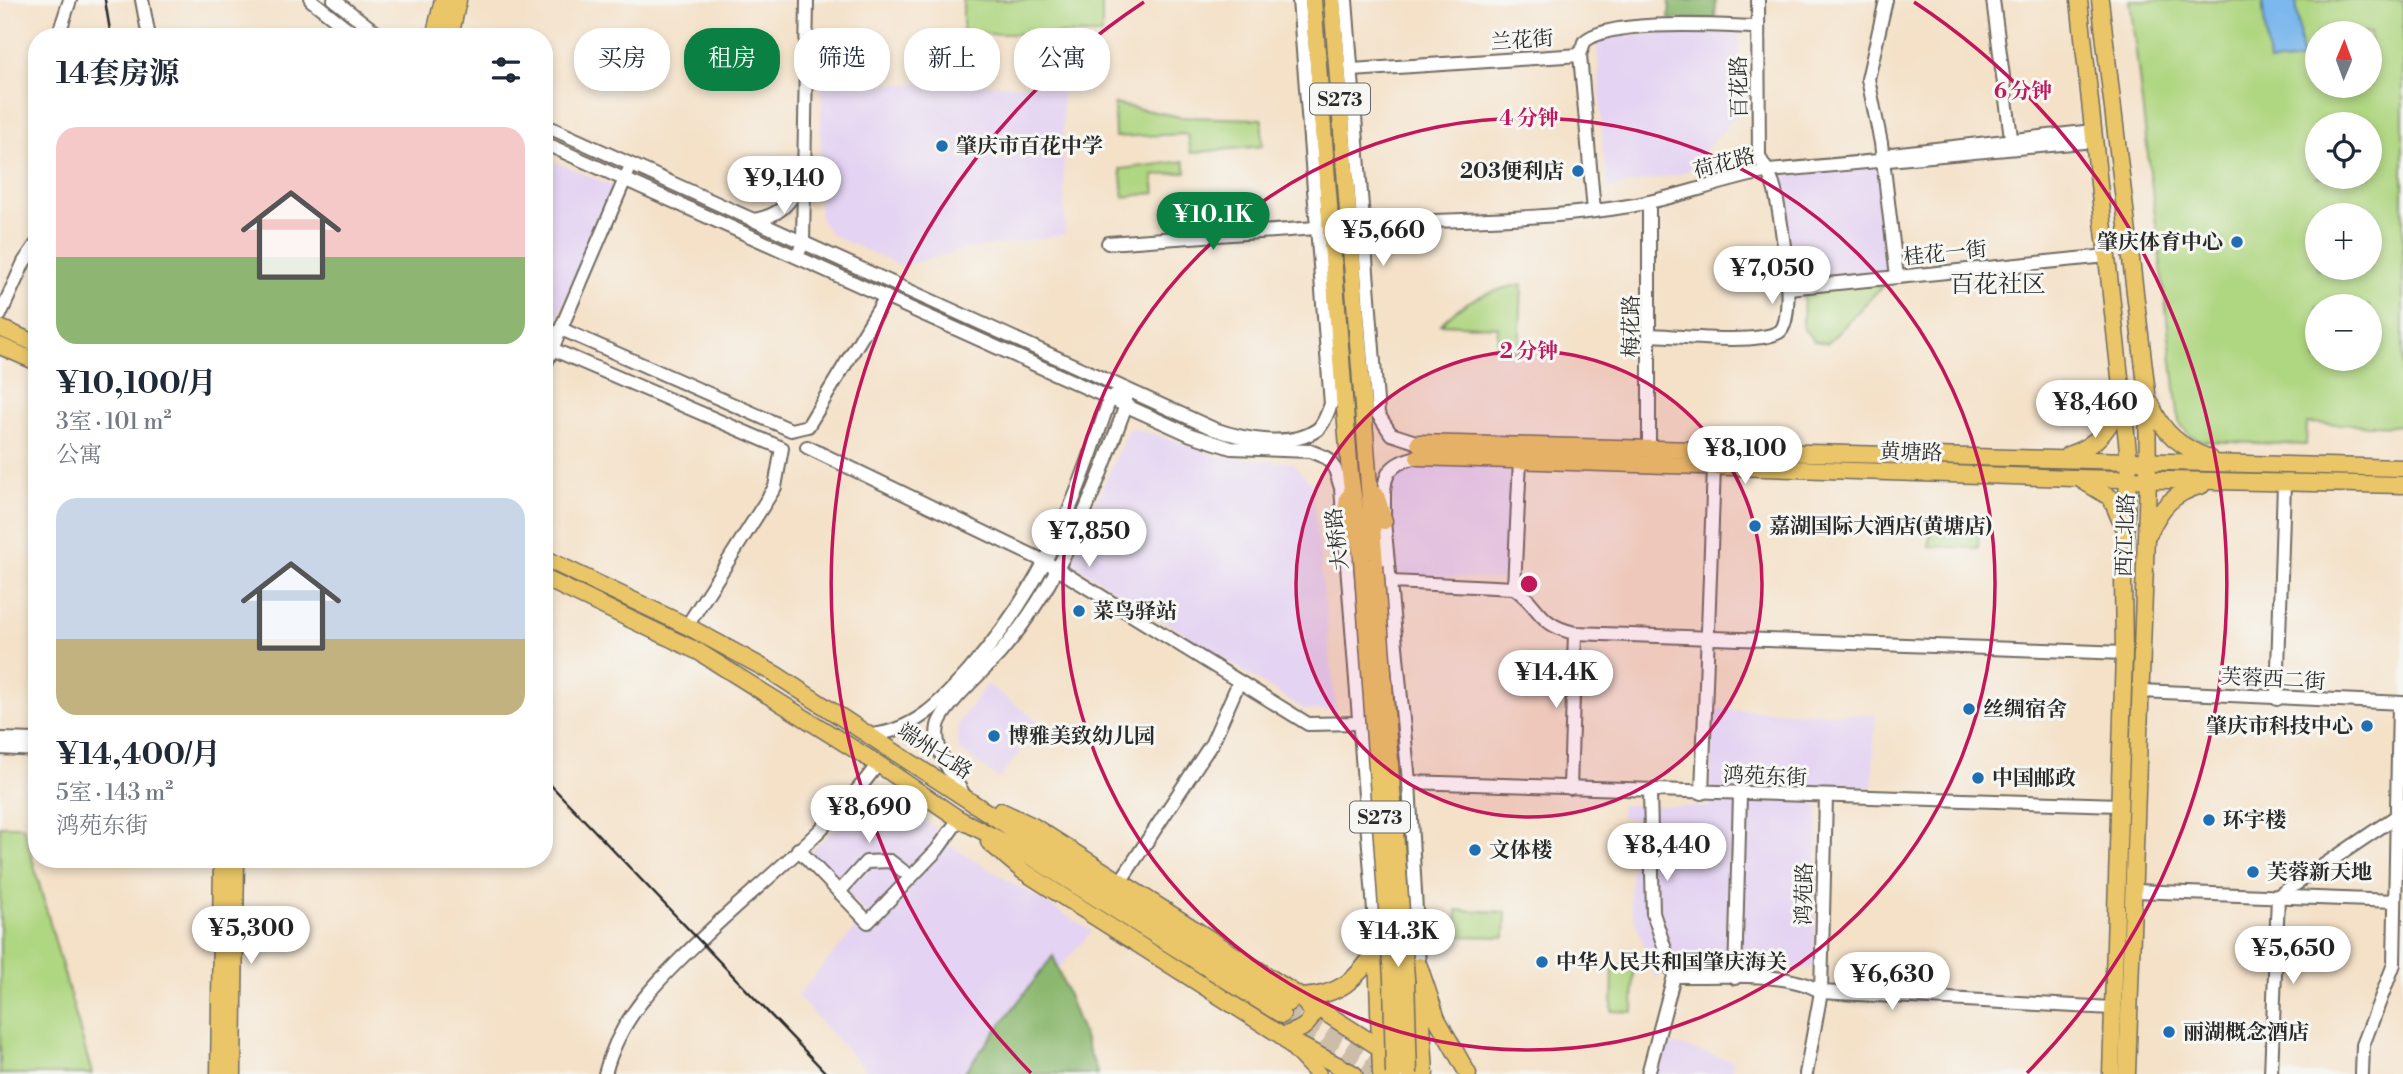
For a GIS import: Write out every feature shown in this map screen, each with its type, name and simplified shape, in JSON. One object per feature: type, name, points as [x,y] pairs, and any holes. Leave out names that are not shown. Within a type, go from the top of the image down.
[{"type":"main road","points":[[436,28],[443,0]]},
{"type":"main road","points":[[452,28],[458,0]]},
{"type":"main road","name":"大桥路","points":[[1313,0],[1350,474],[1368,562],[1406,978],[1409,1074]]},
{"type":"main road","name":"大桥路","points":[[1332,0],[1368,473],[1368,562],[1392,978],[1394,1074]]},
{"type":"main road","name":"西江北路","points":[[2079,0],[2124,393],[2129,460],[2123,577],[2124,653],[2111,1074]]},
{"type":"main road","name":"西江北路","points":[[2100,0],[2147,393],[2148,480],[2136,891],[2127,1074]]},
{"type":"main road","points":[[0,328],[28,340]]},
{"type":"main road","points":[[0,346],[28,358]]},
{"type":"main road","points":[[2119,361],[2143,355]]},
{"type":"main road","points":[[2060,458],[2080,451],[2102,436],[2124,393]]},
{"type":"main road","points":[[2147,393],[2156,418],[2171,437],[2192,451],[2224,463]]},
{"type":"main road","name":"黄塘路","points":[[1419,450],[1649,449],[2403,468]]},
{"type":"main road","name":"黄塘路","points":[[1419,450],[1520,460],[1714,467],[2128,480],[2403,485]]},
{"type":"main road","points":[[1368,473],[1384,521]]},
{"type":"main road","points":[[1343,533],[1350,474]]},
{"type":"main road","points":[[2074,478],[2094,485],[2111,498],[2120,516],[2125,537]]},
{"type":"main road","points":[[2145,542],[2159,512],[2176,495],[2214,482]]},
{"type":"main road","name":"端州七路","points":[[553,562],[687,626],[775,674],[1290,1005]]},
{"type":"main road","points":[[2123,577],[2144,578]]},
{"type":"main road","name":"端州七路","points":[[553,582],[699,652],[878,764],[965,823],[1025,853],[1290,1005]]},
{"type":"main road","points":[[964,794],[1033,826],[1120,881],[1290,1005],[1380,1045],[1423,1074]]},
{"type":"main road","points":[[965,823],[1023,871],[1282,1035],[1354,1074]]},
{"type":"main road","points":[[219,1074],[222,868]]},
{"type":"main road","points":[[233,1074],[236,868]]},
{"type":"main road","points":[[1290,1005],[1330,994],[1344,986],[1361,972],[1376,943]]},
{"type":"main road","points":[[1376,943],[1381,1074]]},
{"type":"main road","points":[[1419,966],[1423,1074]]},
{"type":"main road","points":[[1419,966],[1437,1019],[1468,1074]]},
{"type":"main road","points":[[1282,1035],[1300,1030],[1310,1022],[1312,1013],[1290,1005]]},
{"type":"main road","points":[[1282,1035],[1318,1074]]},
{"type":"street","points":[[61,28],[70,0]]},
{"type":"street","points":[[142,0],[147,28]]},
{"type":"street","points":[[311,0],[347,28]]},
{"type":"street","points":[[334,0],[370,28]]},
{"type":"street","points":[[797,257],[803,243],[807,0]]},
{"type":"street","points":[[553,129],[1232,436],[1297,439],[1319,428],[1331,404],[1299,0]]},
{"type":"street","points":[[1346,0],[1376,398],[1383,425],[1391,434],[1419,450]]},
{"type":"street","name":"百花路","points":[[1650,335],[1742,338],[1780,332],[1786,325],[1789,310],[1788,288],[1775,191],[1769,171],[1759,157],[1758,0]]},
{"type":"street","points":[[1886,0],[1868,79],[1883,160],[1897,277]]},
{"type":"street","points":[[1993,0],[2012,145]]},
{"type":"street","points":[[1580,55],[1589,38],[1646,27],[1758,27]]},
{"type":"street","name":"兰花街","points":[[1352,70],[1580,55],[1594,211]]},
{"type":"street","name":"荷花路","points":[[1363,224],[1594,211],[1649,202],[1769,171],[2094,136]]},
{"type":"street","points":[[1348,198],[1357,141]]},
{"type":"street","points":[[553,147],[1191,435],[1231,448],[1310,451],[1327,458],[1335,469],[1341,488],[1376,943],[1396,952],[1407,951],[1417,941]]},
{"type":"street","points":[[553,347],[631,165]]},
{"type":"street","points":[[752,220],[779,213],[793,198],[804,177]]},
{"type":"street","name":"梅花路","points":[[1649,202],[1649,449]]},
{"type":"street","points":[[1108,243],[1316,228]]},
{"type":"street","points":[[0,315],[28,256]]},
{"type":"street","name":"桂花一街","points":[[1788,288],[2107,256]]},
{"type":"street","points":[[561,329],[792,430],[808,426],[886,297]]},
{"type":"street","points":[[1326,328],[1345,397]]},
{"type":"street","points":[[553,349],[782,448],[775,487],[687,626]]},
{"type":"street","points":[[1362,374],[1376,398]]},
{"type":"street","points":[[872,735],[896,732],[911,725],[953,688],[993,643],[1052,565],[1110,398],[1123,389]]},
{"type":"street","points":[[964,794],[943,757],[938,740],[941,717],[1002,651],[1090,505],[1126,405],[1123,389]]},
{"type":"street","points":[[807,447],[1052,565],[1308,724],[1359,723]]},
{"type":"street","points":[[1419,450],[1390,467],[1385,480],[1384,521],[1392,582],[1409,782],[1419,966]]},
{"type":"street","points":[[1514,589],[1520,460]]},
{"type":"street","points":[[1702,793],[1714,467]]},
{"type":"street","points":[[2277,698],[2284,484]]},
{"type":"street","points":[[1392,582],[1514,589],[1541,618],[1562,631],[1575,633],[2124,653]]},
{"type":"street","points":[[1570,788],[1575,633]]},
{"type":"street","points":[[1120,881],[1212,743],[1239,682]]},
{"type":"street","name":"芙蓉西二街","points":[[2141,691],[2401,703]]},
{"type":"street","points":[[2362,1074],[2363,1045],[2394,964],[2401,703]]},
{"type":"street","points":[[0,739],[28,740]]},
{"type":"street","points":[[0,748],[28,750]]},
{"type":"street","points":[[605,1074],[621,1034],[640,1002],[668,969],[853,798],[878,764]]},
{"type":"street","name":"鸿苑东街","points":[[1409,782],[1650,792],[2120,805]]},
{"type":"street","points":[[1647,1074],[1674,976],[1653,913],[1650,792]]},
{"type":"street","points":[[1735,978],[1741,794]]},
{"type":"street","name":"鸿苑路","points":[[1806,1074],[1821,992],[1826,797]]},
{"type":"street","points":[[2278,896],[2400,816]]},
{"type":"street","points":[[798,849],[868,922],[965,823]]},
{"type":"street","points":[[839,892],[866,862],[890,861],[911,877]]},
{"type":"street","points":[[2136,891],[2395,901]]},
{"type":"street","points":[[2271,1074],[2278,896]]},
{"type":"street","points":[[1674,976],[1790,980],[1811,985],[1821,992],[2112,1008]]},
{"type":"shaded area","points":[[1706,30],[1740,32],[1735,117],[1685,173],[1609,188],[1603,153],[1597,38]]},
{"type":"shaded area","name":"肇庆市百花中学","points":[[890,84],[904,84],[904,91],[1000,91],[1000,84],[1014,85],[1014,91],[1062,91],[1065,234],[969,249],[901,266],[832,235],[820,218],[822,91],[890,91]]},
{"type":"shaded area","points":[[553,161],[615,187],[553,328]]},
{"type":"shaded area","points":[[1881,166],[1894,273],[1790,280],[1777,176]]},
{"type":"shaded area","points":[[1129,428],[1162,436],[1217,456],[1293,463],[1312,484],[1336,711],[1305,710],[1069,561]]},
{"type":"shaded area","points":[[1408,459],[1515,459],[1510,580],[1397,574],[1391,488],[1392,478]]},
{"type":"shaded area","name":"博雅美致幼儿园","points":[[987,684],[1041,723],[999,779],[959,749],[958,724]]},
{"type":"shaded area","points":[[1713,709],[1875,715],[1873,787],[1819,786],[1814,968],[1677,964],[1655,978],[1630,906],[1633,818],[1621,818],[1621,805],[1709,807]]},
{"type":"shaded area","points":[[891,801],[944,833],[912,869],[891,857],[866,862],[841,889],[806,855],[860,807]]},
{"type":"shaded area","points":[[947,844],[1092,931],[964,1074],[869,1074],[797,996],[867,915],[846,892],[866,866],[889,865],[914,882]]},
{"type":"shaded area","points":[[1662,1041],[1734,1061],[1730,1074],[1653,1074]]},
{"type":"green space","points":[[963,0],[1102,0],[1102,28],[1014,28],[1014,34],[1000,34],[1000,28],[963,28]]},
{"type":"green space","points":[[1670,0],[1716,0],[1715,19],[1669,19]]},
{"type":"green space","name":"肇庆体育中心","points":[[2130,0],[2403,0],[2403,426],[2307,423],[2306,445],[2204,441],[2189,435],[2179,422]]},
{"type":"green space","points":[[1114,104],[1181,117],[1262,119],[1262,146],[1191,153],[1188,134],[1115,137]]},
{"type":"green space","points":[[1184,161],[1186,172],[1153,176],[1155,193],[1124,197],[1120,169]]},
{"type":"green space","points":[[1887,281],[1828,343],[1814,341],[1803,328],[1804,289]]},
{"type":"green space","points":[[1522,284],[1519,352],[1497,351],[1498,327],[1441,324],[1459,308],[1478,297]]},
{"type":"green space","points":[[1931,518],[1979,520],[1978,548],[1929,546]]},
{"type":"green space","points":[[0,826],[23,826],[28,844],[28,868],[35,868],[92,1074],[0,1074]]},
{"type":"green space","points":[[1457,910],[1506,912],[1505,937],[1457,936]]},
{"type":"green space","points":[[1053,956],[1098,1074],[963,1074]]},
{"type":"green space","points":[[1613,966],[1634,967],[1633,1012],[1612,1011]]},
{"type":"water","points":[[2262,0],[2296,0],[2302,60],[2269,63]]},
{"type":"tunnel","points":[[1289,1003],[1388,1067]]},
{"type":"tunnel","points":[[1282,1015],[1372,1074]]},
{"type":"railway","points":[[105,0],[110,28]]},
{"type":"railway","points":[[553,787],[827,1074]]},
{"type":"place","name":"肇庆市百花中学","points":[[942,146]]},
{"type":"place","name":"203便利店","points":[[1578,171]]},
{"type":"place","name":"肇庆体育中心","points":[[2237,242]]},
{"type":"place","name":"嘉湖国际大酒店(黄塘店)","points":[[1755,526]]},
{"type":"place","name":"菜鸟驿站","points":[[1079,611]]},
{"type":"place","name":"丝绸宿舍","points":[[1969,709]]},
{"type":"place","name":"肇庆市科技中心","points":[[2367,726]]},
{"type":"place","name":"博雅美致幼儿园","points":[[994,736]]},
{"type":"place","name":"中国邮政","points":[[1978,778]]},
{"type":"place","name":"环宇楼","points":[[2209,820]]},
{"type":"place","name":"文体楼","points":[[1475,850]]},
{"type":"place","name":"芙蓉新天地","points":[[2253,872]]},
{"type":"place","name":"中华人民共和国肇庆海关","points":[[1542,962]]},
{"type":"place","name":"丽湖概念酒店","points":[[2169,1032]]},
{"type":"district","name":"百花社区","points":[[1998,284]]}]
